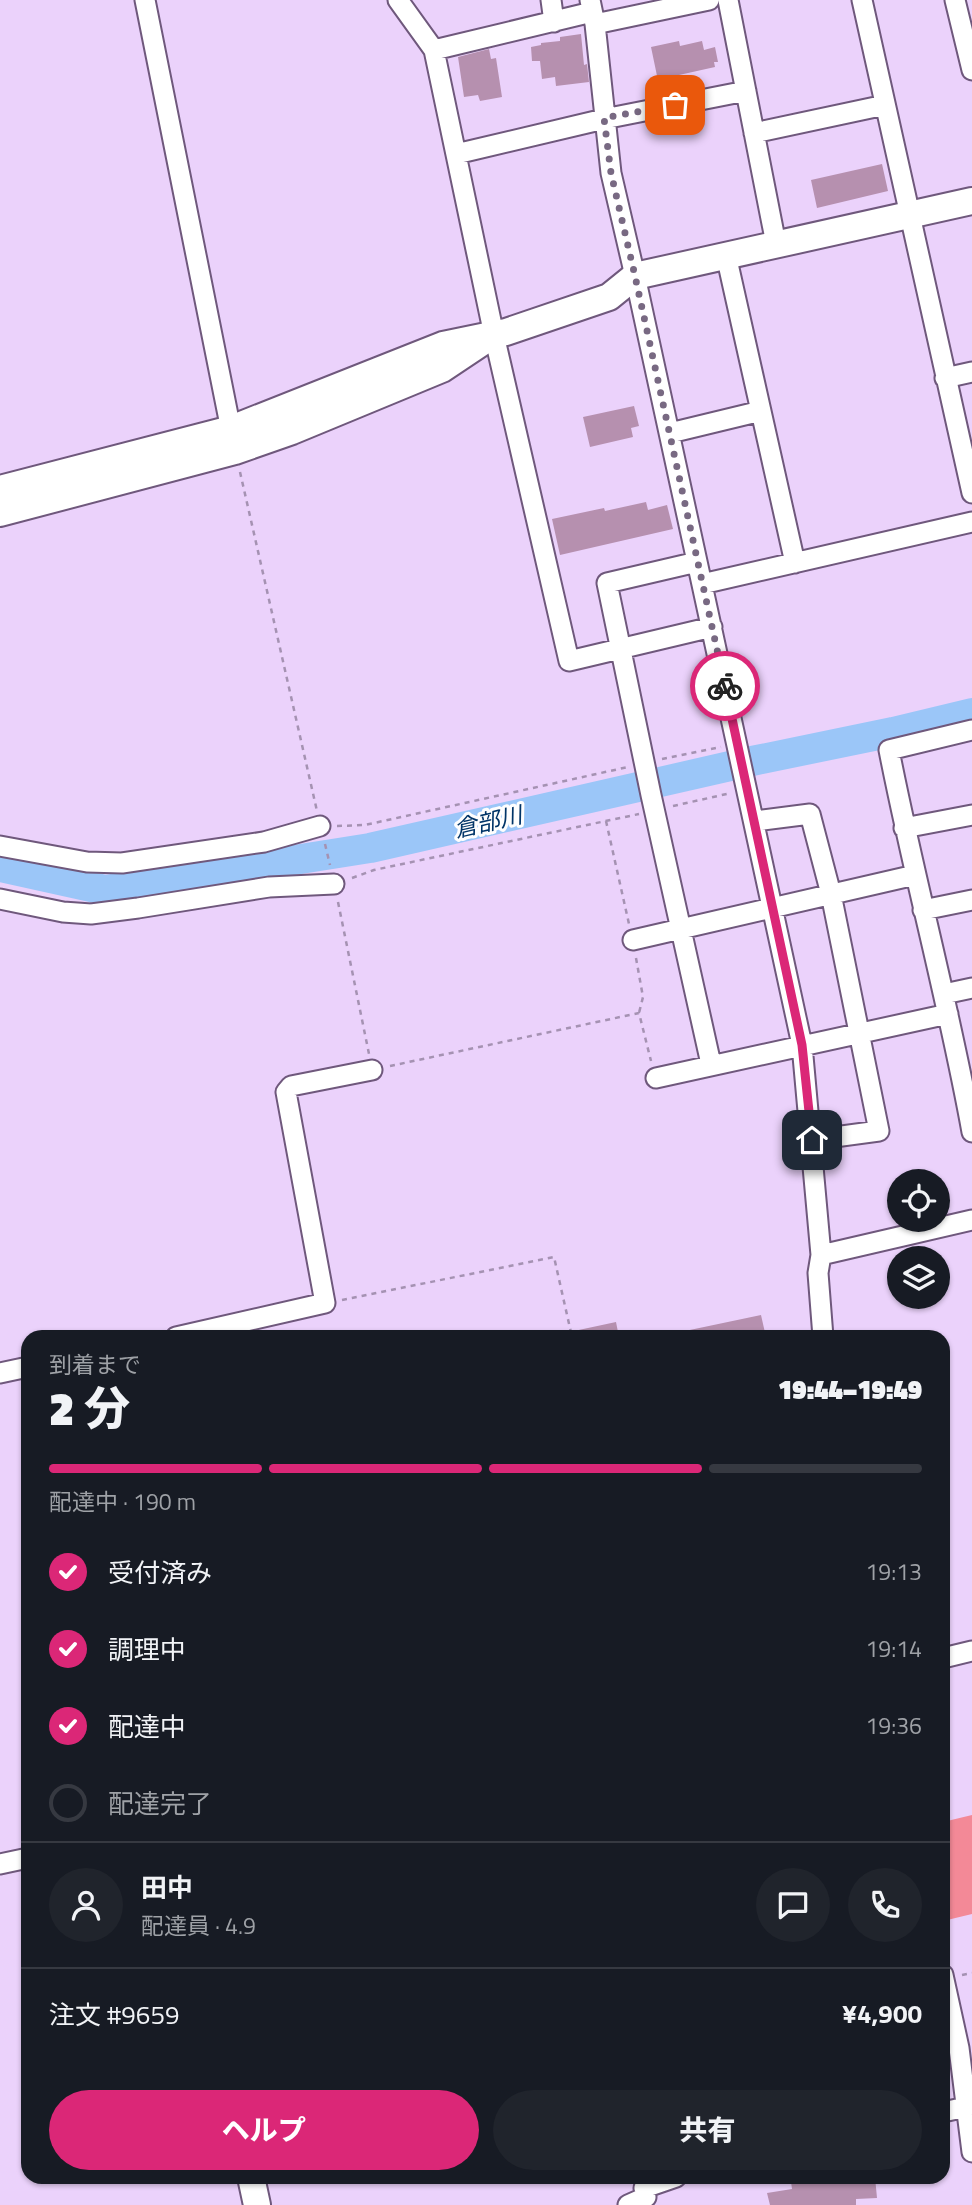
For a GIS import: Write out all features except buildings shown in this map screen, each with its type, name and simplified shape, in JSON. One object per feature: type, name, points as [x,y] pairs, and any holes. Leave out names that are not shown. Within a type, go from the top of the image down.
[{"type":"street","points":[[145,0],[233,440]]},
{"type":"street","points":[[398,0],[434,50],[494,335],[569,661],[712,627]]},
{"type":"street","points":[[551,0],[554,22]]},
{"type":"street","points":[[434,50],[592,12],[709,0]]},
{"type":"street","points":[[728,0],[776,244]]},
{"type":"street","points":[[862,0],[972,491]]},
{"type":"street","points":[[956,0],[969,43],[972,71]]},
{"type":"street","points":[[592,12],[611,173],[802,1045],[821,1255],[818,1273],[822,1330]]},
{"type":"street","points":[[456,154],[604,118],[746,91]]},
{"type":"street","points":[[754,133],[885,105]]},
{"type":"street","points":[[0,489],[233,440],[292,431],[442,369],[494,335],[609,297],[635,276],[972,201]]},
{"type":"street","points":[[726,255],[795,563]]},
{"type":"street","points":[[945,379],[972,372]]},
{"type":"street","points":[[670,433],[761,411]]},
{"type":"street","points":[[0,513],[233,440]]},
{"type":"street","points":[[702,584],[972,522]]},
{"type":"street","points":[[697,562],[607,583],[711,1064]]},
{"type":"street","points":[[972,730],[889,750],[904,828],[948,1014],[966,1068],[972,1132]]},
{"type":"street","points":[[755,821],[810,814],[831,894],[879,1131],[812,1140]]},
{"type":"street","points":[[904,828],[972,815]]},
{"type":"street","points":[[0,846],[87,862],[121,863],[264,842],[321,830]]},
{"type":"street","points":[[633,940],[915,875]]},
{"type":"street","points":[[0,899],[63,912],[91,914],[332,878]]},
{"type":"street","points":[[923,910],[972,900]]},
{"type":"street","points":[[944,993],[972,988]]},
{"type":"street","points":[[656,1078],[948,1014]]},
{"type":"street","points":[[207,1330],[326,1303],[286,1092],[291,1086],[372,1070]]},
{"type":"street","points":[[821,1255],[972,1220]]},
{"type":"street","points":[[0,1373],[21,1368]]},
{"type":"street","points":[[950,1656],[972,1651]]},
{"type":"street","points":[[0,1864],[21,1860]]},
{"type":"street","points":[[950,2022],[959,2048],[972,2152]]},
{"type":"street","points":[[950,2114],[969,2120]]},
{"type":"street","points":[[252,2184],[257,2205]]},
{"type":"street","points":[[641,2195],[662,2184]]},
{"type":"path","points":[[233,440],[332,878],[372,1070],[639,1013]]},
{"type":"path","points":[[321,830],[649,787],[743,766]]},
{"type":"path","points":[[332,878],[606,821],[649,787],[743,766]]},
{"type":"path","points":[[606,821],[643,997],[639,1013],[656,1078]]},
{"type":"path","points":[[326,1303],[554,1257],[570,1330]]},
{"type":"shaded area","points":[[972,1815],[972,1914],[950,1919],[950,1820]]},
{"type":"waterway","name":"倉部川","points":[[0,867],[105,890],[370,848],[972,713]]},
{"type":"way so far","points":[[675,105],[604,118],[611,173],[725,686]]},
{"type":"route","points":[[725,686],[802,1045],[812,1140]]}]
